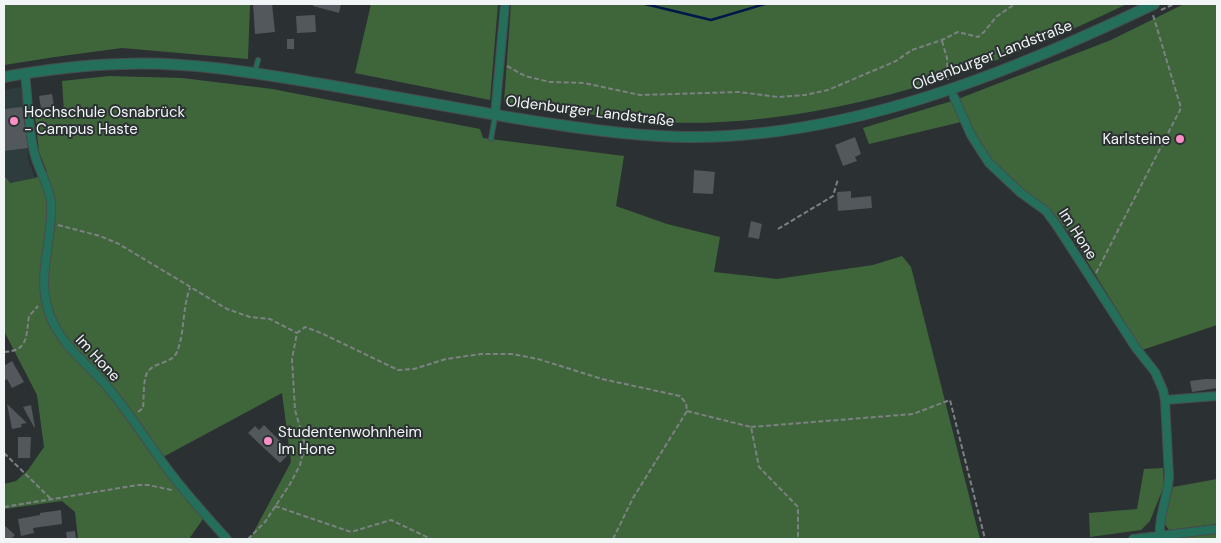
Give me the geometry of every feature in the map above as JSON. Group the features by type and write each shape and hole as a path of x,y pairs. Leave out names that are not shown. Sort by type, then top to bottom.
{"street":[{"path":"495,115 505,4"},
{"name":"Oldenburger Landstraße","path":"4,77 75,67 163,64 255,73 566,126 634,134 682,137 747,136 850,119 952,93 1052,50 1156,10"},
{"name":"Im Hone","path":"26,73 33,150 49,189 51,200 44,268 47,299 51,316 63,341 104,382 185,491 227,539"},
{"name":"Im Hone","path":"952,93 971,136 989,163 1021,193 1046,212 1136,348 1155,372 1166,400 1169,477 1159,527 1160,536"},
{"path":"1166,400 1217,396"},
{"path":"1134,539 1217,529"}],"lane":[{"path":"255,73 258,60"},
{"path":"491,139 495,115"}],"path":[{"path":"501,63 525,76 550,82 584,83 640,95 739,92 778,97 805,95 828,90 896,61 912,50 942,40 958,32 978,37 996,17 1015,4"},
{"path":"1067,4 1078,4"},
{"path":"1092,281 1181,108 1156,10 1174,4"},
{"path":"942,40 947,58 948,81 952,93"},
{"path":"778,229 833,196 838,179"},
{"path":"50,223 100,236 119,244 227,309 250,317 270,319 297,333"},
{"path":"130,418 142,408 145,376 148,371 154,366 168,361 175,355 180,343 190,287"},
{"path":"4,352 12,352 21,347 28,335 30,314 47,299"},
{"path":"248,539 265,522 300,465 304,445 295,410 292,359 297,333 305,327 322,333 398,370 414,369 446,358 481,354 512,354 538,359 602,379 680,396 686,403 687,411 633,498 614,539"},
{"path":"687,411 751,426 913,414 950,400 985,539"},
{"path":"751,426 759,467 798,507 798,539"},
{"path":"4,453 52,500"},
{"path":"4,507 138,485 185,491"},
{"path":"275,506 351,532 391,520 431,539"}],"shaded area":[{"name":"Hochschule Osnabrück - Campus Haste","path":"21,87 29,163 35,178 10,183 4,175 4,90"}],"green space":[{"path":"4,4 250,4 248,59 122,48 4,65"},
{"path":"371,4 498,4 490,100 355,73"},
{"path":"511,4 1127,4 1011,54 951,76 890,94 828,109 765,118 702,123 633,121 504,102"},
{"path":"1184,4 1217,4 1217,325 1142,350 1072,237 1049,208 990,161 973,135 958,99 1111,40"},
{"path":"109,76 182,78 272,89 480,129 483,138 624,156 616,206 667,224 720,237 714,272 777,279 873,265 902,256 911,267 980,539 250,539 291,462 282,393 163,457 142,427 135,430 175,485 203,519 189,539 78,539 75,512 62,501 4,509 4,484 16,481 28,470 44,447 37,395 4,331 4,175 10,183 35,178 47,172 39,152 35,116 64,113 62,81"},
{"path":"952,101 961,122 869,144 863,128"},
{"path":"1163,468 1164,486 1150,521 1141,530 1090,537 1089,513 1137,509 1144,469"},
{"path":"1217,479 1217,524 1169,530 1164,523 1173,487"},
{"path":"1217,532 1217,539 1165,539"}],"building":[{"path":"253,4 272,4 275,32 255,34"},
{"path":"313,4 341,4 339,13 313,6"},
{"path":"315,15 316,32 297,33 296,16"},
{"path":"287,39 294,39 294,49 287,49"},
{"path":"52,94 54,107 41,108 39,96"},
{"path":"22,107 28,148 4,151 4,109"},
{"path":"855,137 861,154 855,157 857,161 843,166 835,145"},
{"path":"694,170 715,172 713,194 693,193"},
{"path":"851,191 851,198 871,196 872,208 838,211 837,192"},
{"path":"751,221 762,224 759,239 748,237"},
{"path":"12,361 24,382 12,388 7,379 4,381 4,366"},
{"path":"1217,379 1217,388 1192,392 1190,381"},
{"path":"7,404 27,423 21,424 22,427 12,429"},
{"path":"31,405 35,427 23,407"},
{"name":"Studentenwohnheim Im Hone","path":"264,425 288,449 285,453 288,455 280,463 248,433 255,426 259,430"},
{"path":"18,437 31,437 30,458 18,458"},
{"path":"61,510 62,524 33,528 34,533 21,536 18,519"},
{"path":"4,525 15,535 11,539 4,539"},
{"path":"75,531 76,539 67,539 66,532"}],"waterway":[{"path":"645,4 711,20 765,4"}],"place":[{"name":"Hochschule Osnabrück - Campus Haste","path":"14,121"},
{"name":"Karlsteine","path":"1180,139"},
{"name":"Studentenwohnheim Im Hone","path":"268,441"}]}
